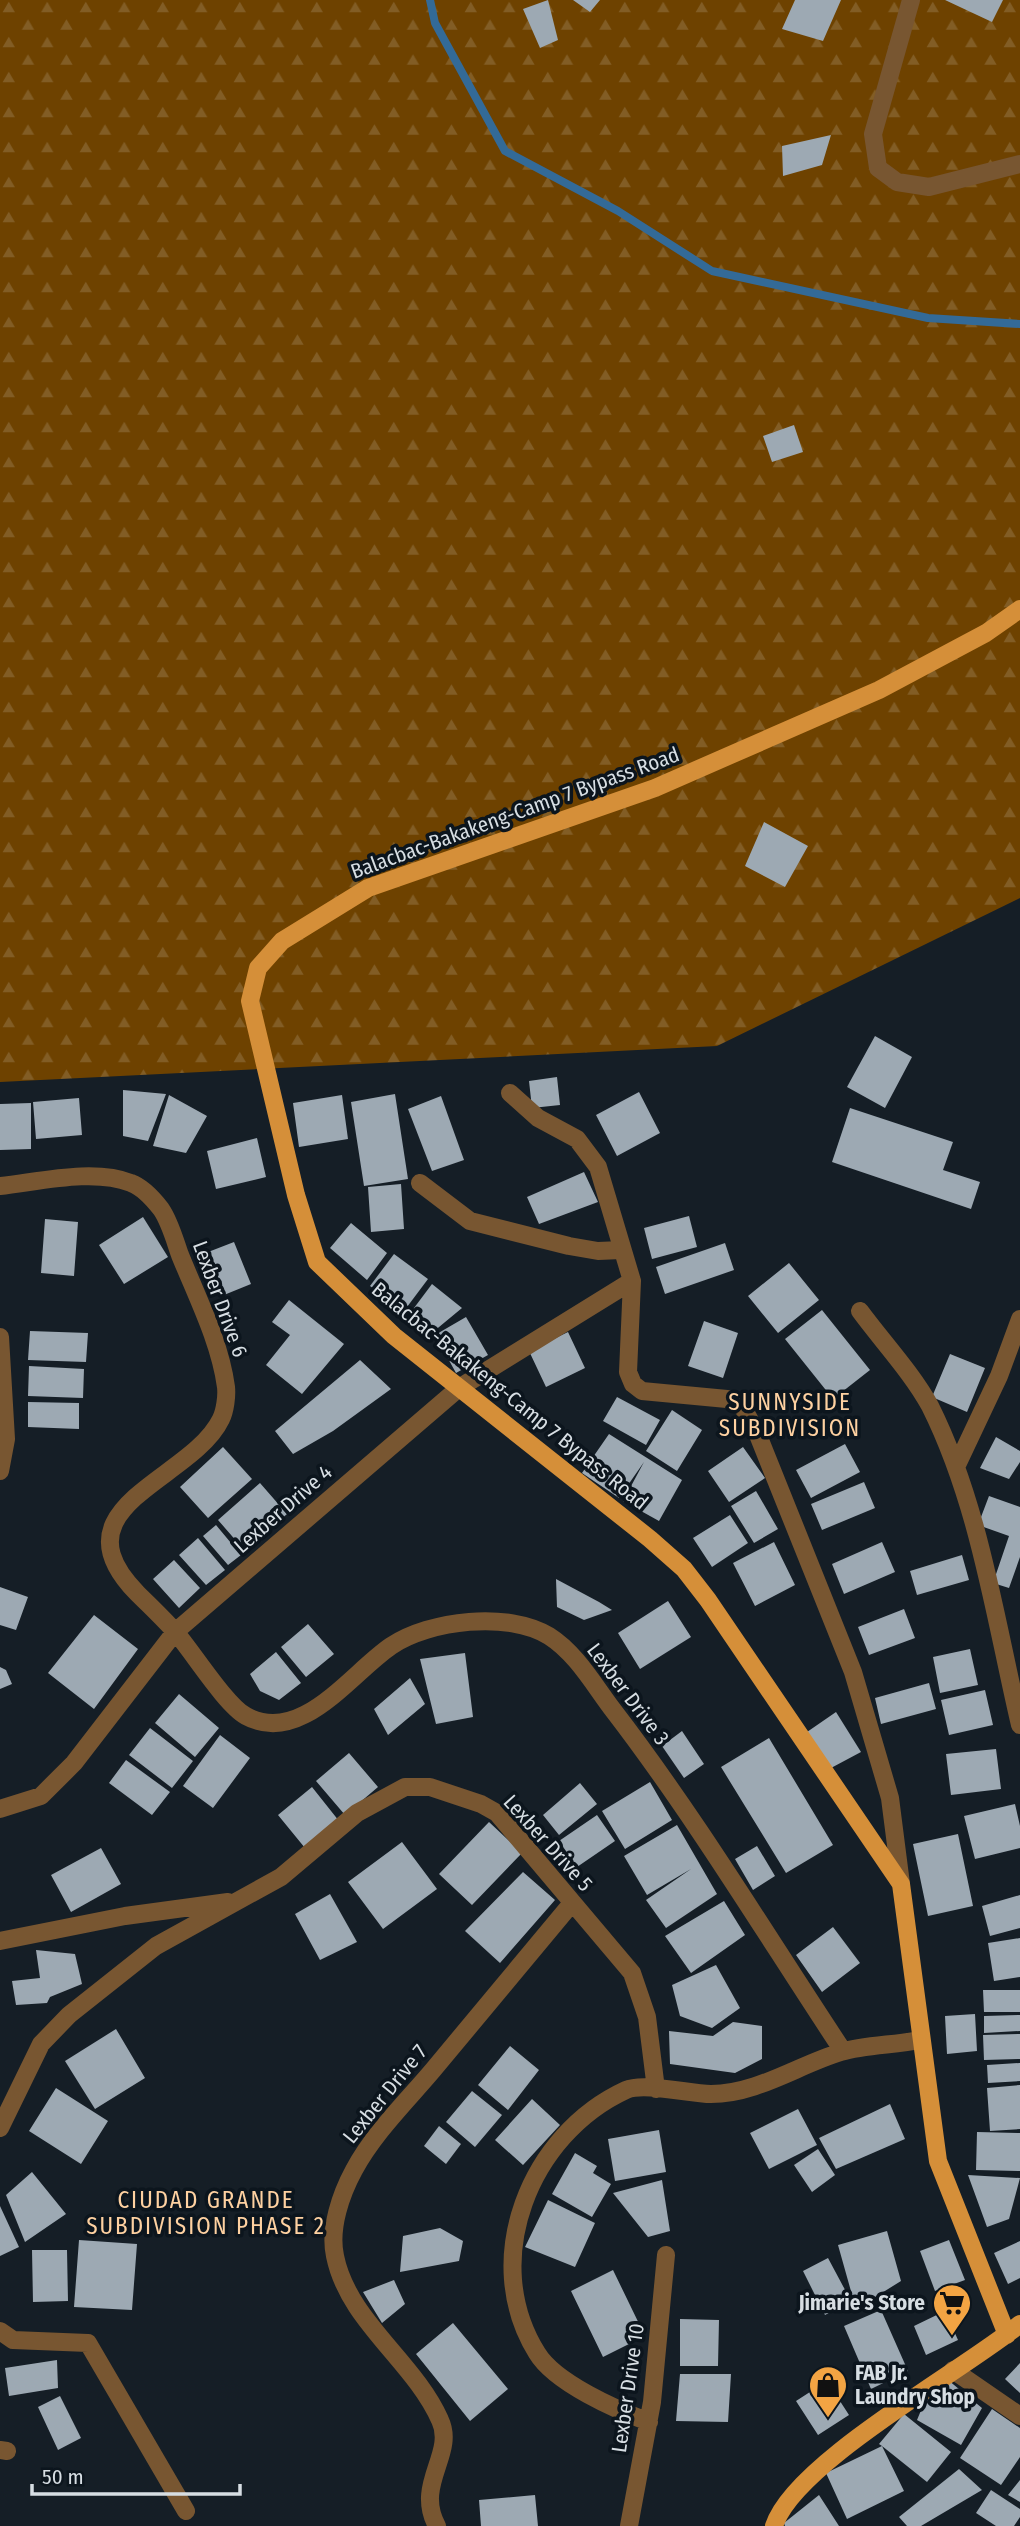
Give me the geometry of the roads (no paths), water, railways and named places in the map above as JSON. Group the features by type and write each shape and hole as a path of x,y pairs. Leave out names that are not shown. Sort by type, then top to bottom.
{"main road":[{"name":"Balacbac-Bakakeng-Camp 7 Bypass Road","path":"1014,2329 938,2161 901,1884 684,1569 394,1336 317,1262 296,1195 250,1001 258,968 282,941 368,888 655,788 879,690 986,632 1020,609"},
{"path":"774,2526 778,2512 795,2491 953,2370 1014,2329"}],"street":[{"path":"911,0 873,134 878,168 897,182 929,187 1020,164"},
{"path":"510,1093 538,1118 577,1139 598,1167 632,1280 628,1372 633,1384 642,1391 727,1399 742,1406 758,1435 853,1672 890,1798 901,1884"},
{"name":"Lexber Drive 6","path":"0,1186 86,1176 131,1182 163,1212 211,1334 227,1390 222,1417 209,1436 128,1502 111,1531 111,1555 118,1574 175,1632"},
{"path":"420,1183 470,1221 569,1246 598,1251 621,1250"},
{"name":"Lexber Drive 4","path":"0,1809 41,1796 74,1763 175,1632 459,1388 632,1280"},
{"path":"860,1311 928,1403 957,1465 988,1580 1020,1724"},
{"path":"957,1465 999,1376 1020,1319"},
{"path":"0,1337 6,1439 0,1471"},
{"name":"Lexber Drive 3","path":"175,1632 240,1713 261,1723 285,1723 313,1710 394,1644 429,1629 490,1620 522,1625 548,1635 569,1652 633,1737 843,2051"},
{"name":"Lexber Drive 5","path":"0,2128 41,2044 51,2032 156,1946 281,1877 357,1813 405,1787 430,1787 481,1804 497,1813 632,1973 647,2017 656,2089"},
{"name":"Lexber Drive 5","path":"0,1941 125,1916 237,1901"},
{"name":"Lexber Drive 7","path":"437,2526 427,2504 443,2445 444,2428 421,2386 357,2306 335,2255 341,2198 369,2146 572,1903"},
{"path":"649,2422 622,2412 551,2369 537,2353 517,2305 510,2267 527,2193 550,2151 569,2126 628,2089 713,2094 758,2086 843,2051 920,2040"},
{"name":"Lexber Drive 10","path":"629,2526 649,2422 666,2255"},
{"path":"0,2331 13,2340 88,2343 186,2511"},
{"path":"953,2370 1020,2416"}],"waterway":[{"path":"430,0 435,23 505,151 618,211 712,271 928,318 1020,324"}],"place":[{"name":"Jimarie's Store","path":"952,2337"},
{"name":"FAB Jr. Laundry Shop","path":"828,2419"}],"district":[{"name":"SUNNYSIDE SUBDIVISION","path":"790,1415"},
{"name":"CIUDAD GRANDE SUBDIVISION PHASE 2","path":"206,2213"}]}
